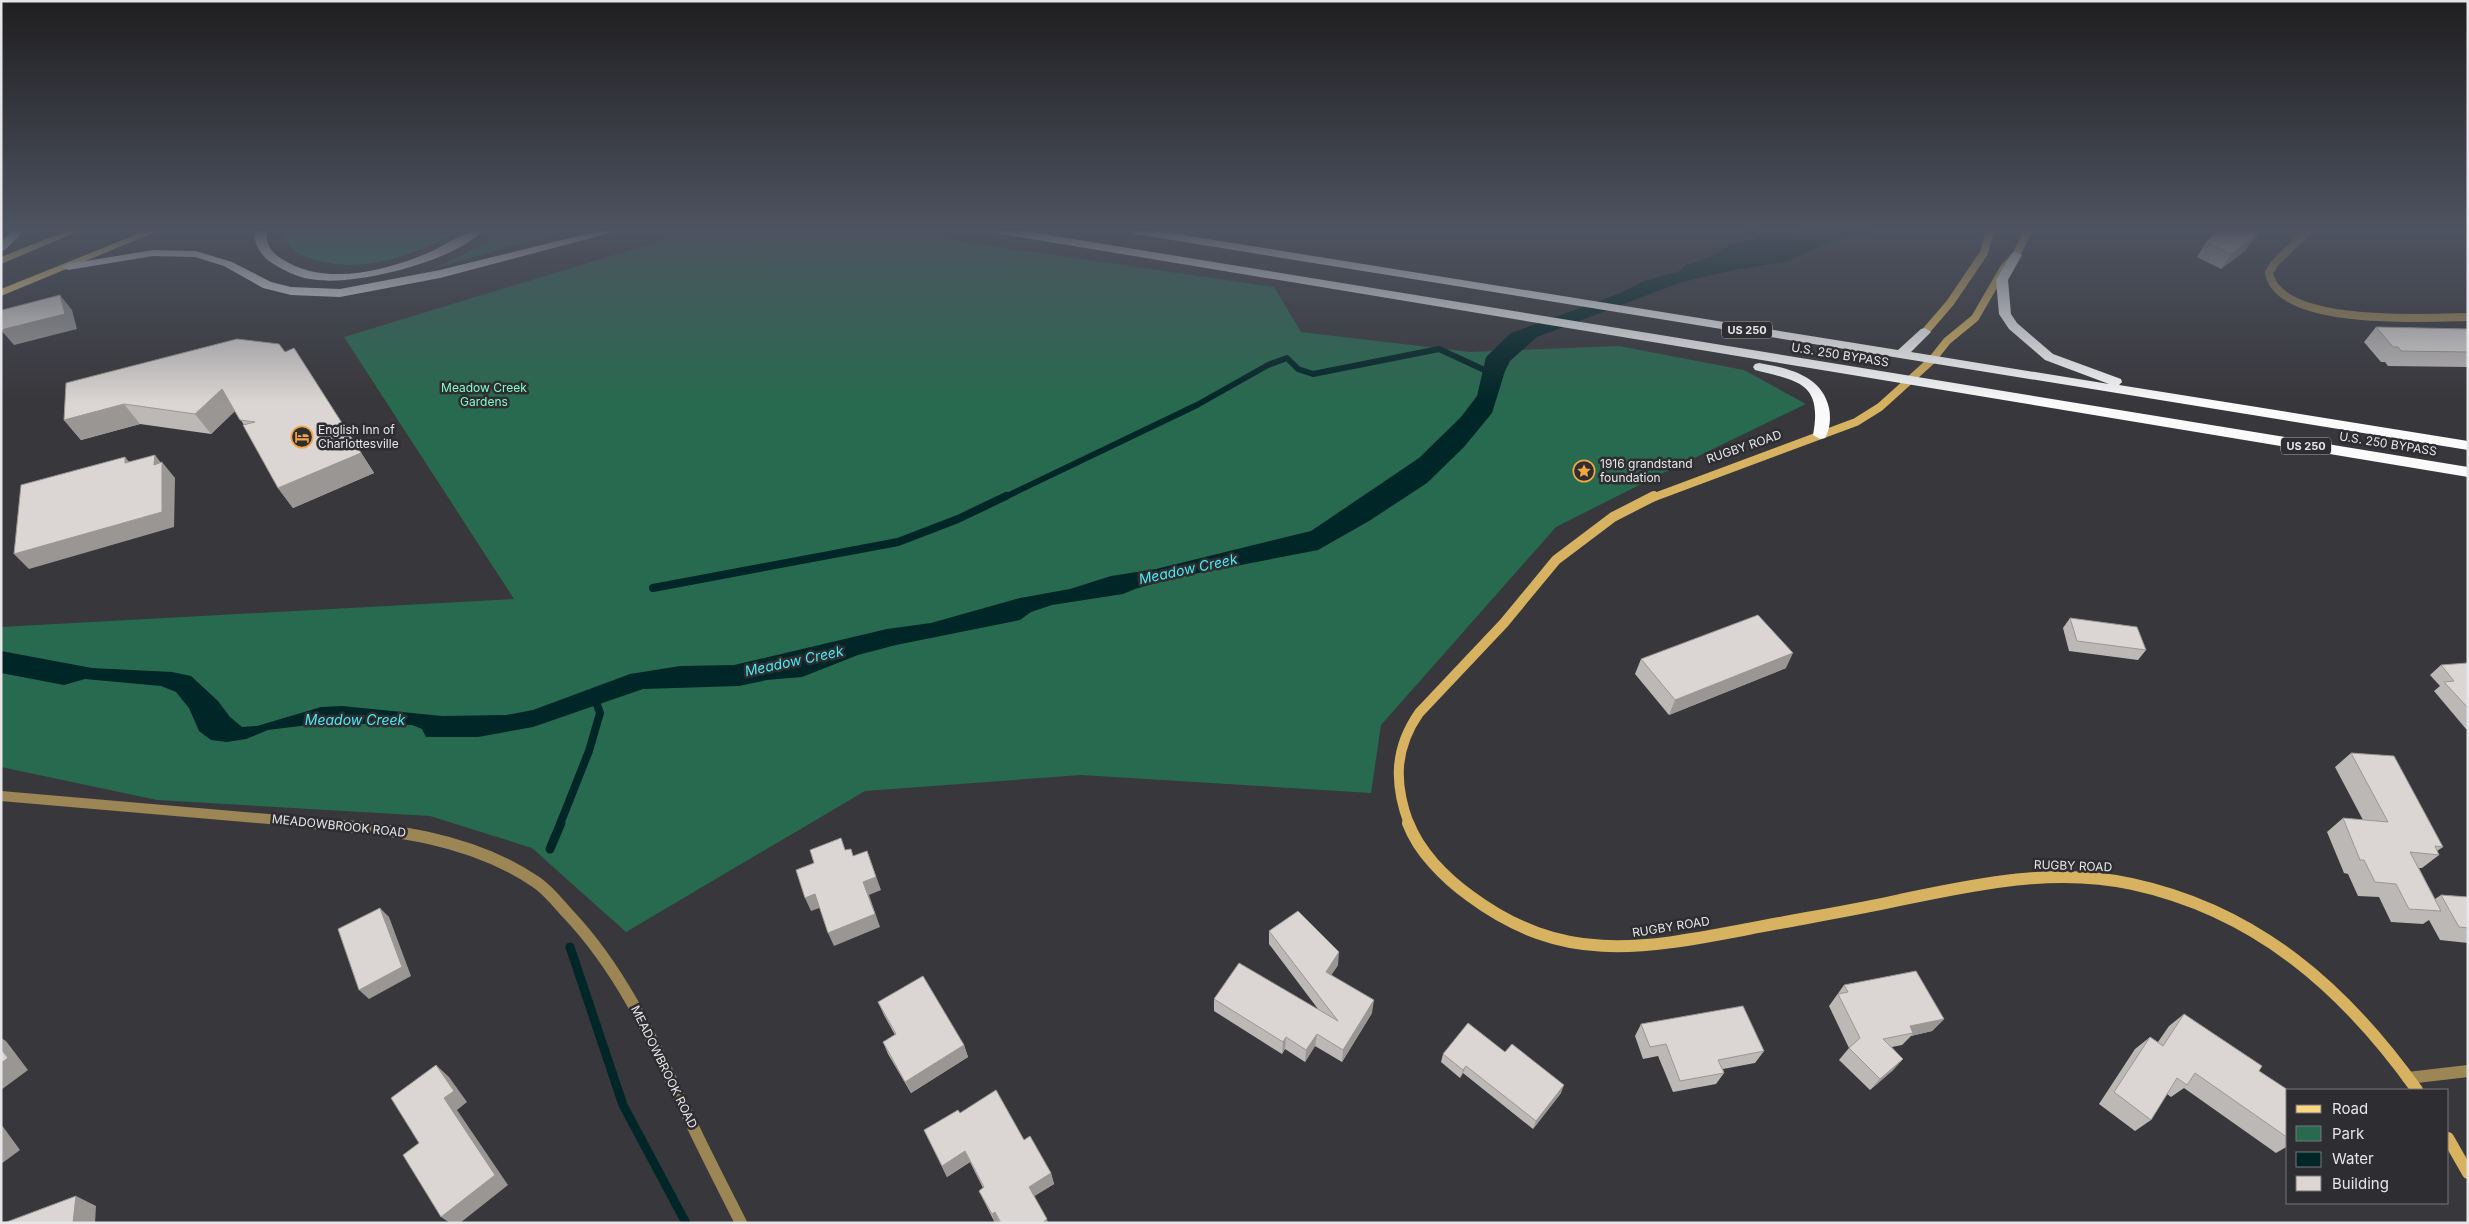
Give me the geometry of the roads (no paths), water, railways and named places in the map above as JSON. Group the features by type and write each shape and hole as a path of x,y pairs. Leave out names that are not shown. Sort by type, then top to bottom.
{"highway":[{"path":"275,288 291,292 340,293 374,288"},
{"name":"U.S. 250 BYPASS","path":"1342,288 2468,472"},
{"name":"U.S. 250 BYPASS","path":"1487,288 1900,355"},
{"path":"2003,288 2005,314 2017,331 2049,357 2147,394"},
{"path":"1909,381 1900,355 1925,332"},
{"path":"1694,347 1722,359 1799,377 1811,387 1821,401 1824,414 1820,435"},
{"name":"US 250","path":"1900,355 1932,360"},
{"name":"U.S. 250 BYPASS","path":"1932,360 2468,446"}],"main road":[{"path":"1,293 14,288"}],"street":[{"path":"1925,332 1960,288"},
{"name":"RUGBY ROAD","path":"1992,288 1975,318 1947,341 1932,360 1880,407 1856,422 1748,463 1685,483 1652,497 1612,518 1576,543 1550,565 1509,617 1426,703 1408,730 1397,760 1395,773 1400,802 1411,831 1429,859 1448,880 1478,903 1511,923 1548,938 1587,946 1626,949 1641,948 1842,911 1976,884 2036,878 2099,880 2133,884 2184,899 2237,922 2299,962 2344,999 2365,1021 2416,1089"},
{"path":"2277,288 2306,307 2340,315 2468,317"},
{"name":"MEADOWBROOK ROAD","path":"1,796 387,829 448,842 494,860 537,883 579,924 616,972 648,1027 697,1135 741,1223"},
{"path":"2408,1078 2468,1071"},
{"path":"2449,1140 2468,1173"}],"water":[{"name":"Meadow Creek","path":"1630,288 1666,288 1537,337 1510,361 1492,413 1464,447 1427,483 1369,521 1318,550 1173,578 1123,594 1052,605 1031,612 1020,620 896,645 858,655 802,677 767,680 739,686 643,689 533,727 478,737 426,737 422,729 412,725 324,723 268,730 246,739 227,742 211,740 199,731 189,708 176,692 161,686 85,679 64,685 1,673 1,651 92,668 172,672 191,676 242,727 257,726 321,707 342,706 442,716 506,715 533,710 630,674 680,666 734,665 887,629 931,623 1020,598 1070,589 1111,576 1156,569 1311,531 1419,458 1461,417 1477,396 1486,357 1511,333"}],"waterway":[{"path":"1003,498 1197,405 1268,365 1287,358 1298,369 1313,374 1439,349 1491,373"},
{"path":"653,588 898,542 958,519 1006,496"},
{"path":"560,824 589,751 600,713 594,696"},
{"path":"550,849 561,823"},
{"path":"570,947 623,1105 686,1223"}],"place":[{"name":"English Inn of Charlottesville","path":"302,437"},
{"name":"1916 grandstand foundation","path":"1584,471"}],"park label":[{"name":"Meadow Creek Gardens","path":"484,395"}]}
